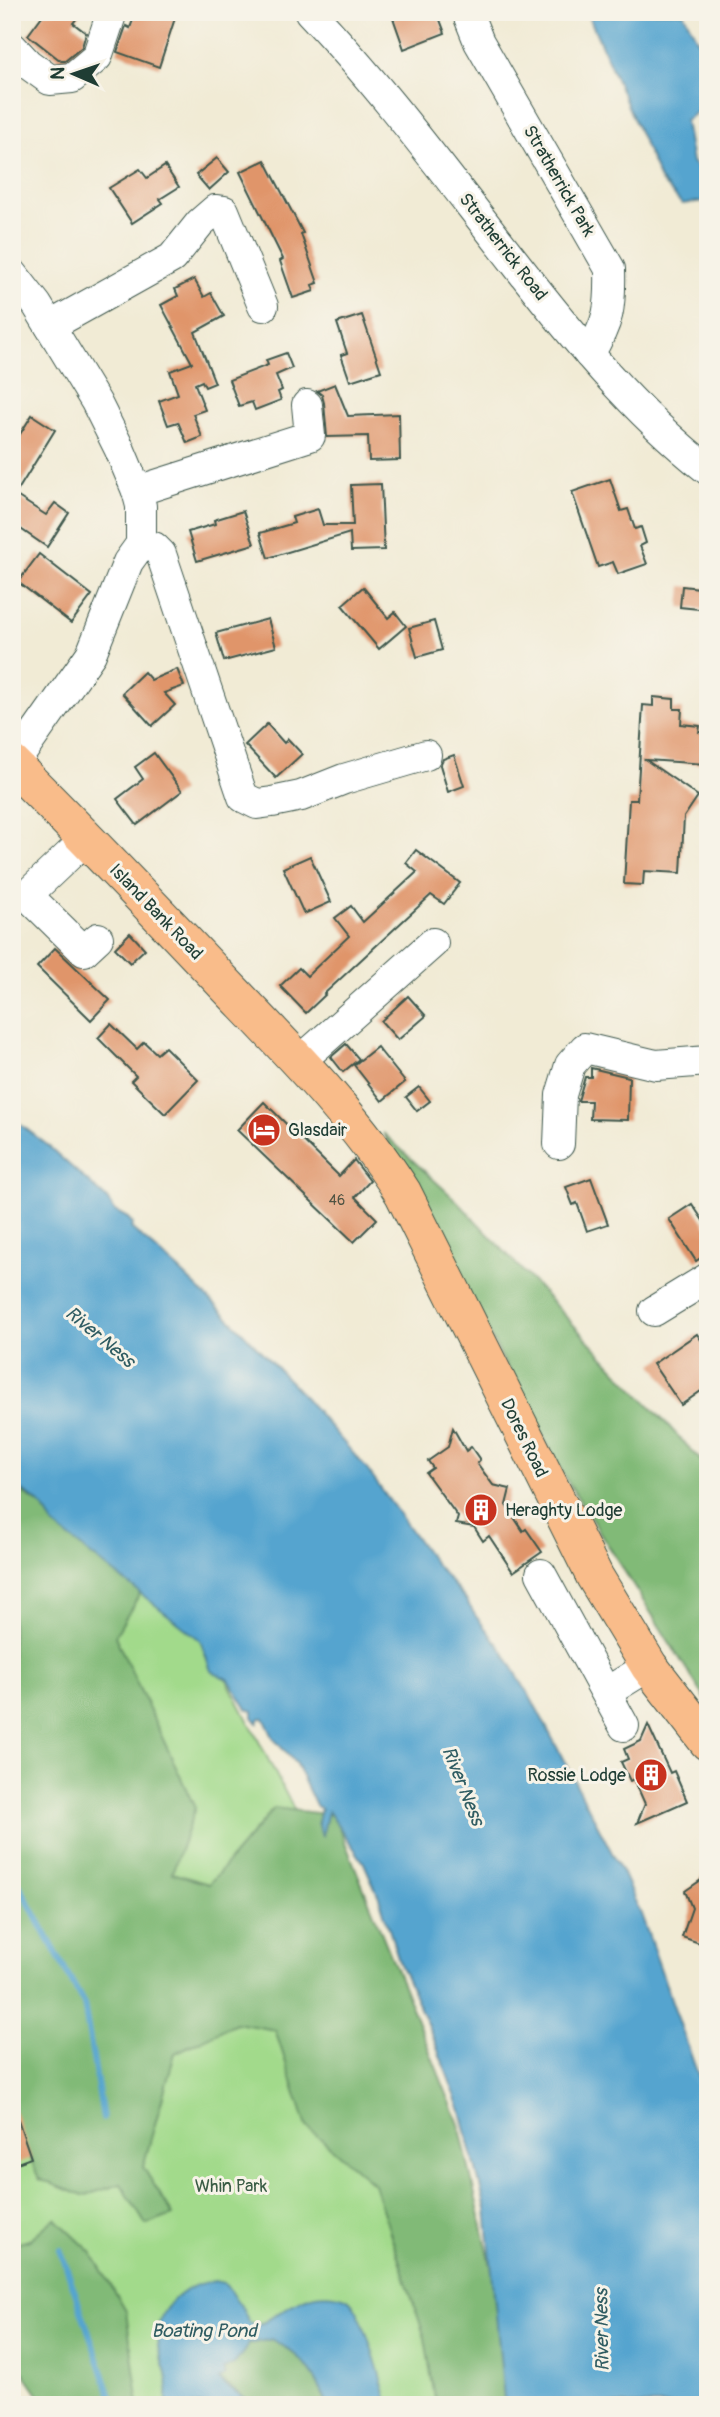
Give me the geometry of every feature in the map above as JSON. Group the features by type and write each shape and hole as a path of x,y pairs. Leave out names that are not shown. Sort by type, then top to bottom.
{"main road":[{"name":"Island Bank Road","path":"13,764 351,1117 383,1160 403,1193"},
{"name":"Dores Road","path":"403,1193 582,1553 649,1666 708,1742"}],"street":[{"path":"12,47 28,64 50,80 72,78 97,57 112,12"},
{"name":"Stratherrick Road","path":"310,12 357,61 589,355 682,449 708,470"},
{"name":"Stratherrick Park","path":"467,12 479,42 610,269 611,305 603,331 589,355"},
{"path":"50,326 172,258 200,223 215,210 224,211 263,306"},
{"path":"12,273 37,304 96,402 137,491 141,506 141,544 128,562 91,654 13,764"},
{"path":"137,491 310,436 307,405"},
{"path":"141,544 153,547 161,554 243,797 257,804 301,796 344,779 426,755"},
{"path":"86,839 27,895 84,951 98,938"},
{"path":"299,1062 433,943"},
{"path":"559,1144 561,1095 570,1065 585,1048 656,1065 708,1061"},
{"path":"654,1311 708,1278"},
{"path":"541,1574 624,1726"},
{"path":"607,1692 649,1666"}],"green space":[{"path":"383,1133 458,1202 708,1468 708,1703 566,1479"},
{"path":"12,1485 148,1580 115,1636 195,1808 172,1873 209,1884 274,1808 334,1815 459,2124 510,2350 509,2405 436,2405 425,2338 374,2184 307,2127 275,2030 236,2023 175,2053 143,2167 173,2215 146,2225 121,2184 83,2196 39,2179 12,2113"},
{"name":"Whin Park","path":"12,1490 209,1645 404,2022 502,2405 51,2405 12,2352"},
{"path":"55,2218 91,2252 126,2311 139,2405 46,2405 12,2356 12,2245 29,2240"},
{"path":"272,2339 307,2366 328,2405 254,2405 219,2379 225,2375 222,2370 235,2363 249,2344"}],"water":[{"path":"587,12 683,12 705,54 708,103 685,121 692,162 708,178 706,201 682,204 660,180"},
{"name":"River Ness","path":"12,1118 46,1144 106,1198 115,1211 128,1218 133,1224 131,1228 235,1324 298,1390 366,1468 432,1560 466,1600 503,1651 537,1709 641,1914 708,2103 708,2405 507,2405 504,2399 486,2209 461,2111 433,2037 400,1964 379,1897 364,1863 328,1811 322,1837 318,1822 321,1808 316,1806 296,1764 274,1739 264,1718 260,1718 258,1723 253,1717 253,1711 247,1709 229,1680 211,1671 200,1640 53,1525 37,1502 12,1486"},
{"name":"Boating Pond","path":"202,2283 224,2283 249,2322 259,2325 294,2303 311,2296 330,2294 348,2299 357,2311 368,2337 388,2405 328,2405 307,2366 272,2339 249,2344 235,2363 223,2370 225,2375 219,2379 254,2405 167,2405 168,2381 158,2347 160,2322 165,2311 181,2294"}],"building":[{"path":"45,12 82,12 73,23 86,33 82,47 65,61 61,61 28,35"},
{"path":"136,12 177,12 159,67 117,52 126,26 130,28"},
{"path":"391,12 437,12 445,33 404,49"},
{"path":"217,158 229,172 209,190 196,175"},
{"path":"265,160 303,233 301,234 318,283 312,285 314,291 293,298 280,261 283,259 240,172"},
{"path":"165,166 179,187 160,199 163,203 132,223 109,188 140,169 147,178"},
{"path":"194,279 204,297 211,293 224,316 195,332 215,383 205,387 202,381 195,384 205,410 193,414 202,437 187,443 178,422 168,425 159,401 178,394 170,371 192,363 161,305 178,296 175,289"},
{"path":"362,315 381,371 350,381 341,355 347,353 337,323"},
{"path":"286,353 292,368 276,375 282,390 278,392 281,400 255,410 252,402 239,406 229,380 268,365 266,360"},
{"path":"335,384 348,416 399,414 400,460 369,461 368,436 327,437 324,403 322,395 317,391"},
{"path":"32,415 55,430 15,495 46,515 55,503 69,513 47,547 12,523 12,447"},
{"path":"610,479 621,511 628,509 635,529 641,527 646,543 640,546 647,564 618,574 613,562 598,567 572,492"},
{"path":"381,484 384,550 351,551 350,533 268,558 260,533 294,523 292,517 318,509 323,525 353,525 351,485"},
{"path":"243,511 254,544 197,561 188,532 215,524 214,520"},
{"path":"39,554 92,595 71,623 18,582"},
{"path":"682,586 708,589 708,610 680,607"},
{"path":"363,587 388,618 395,612 406,626 379,649 342,605"},
{"path":"268,619 276,647 224,661 216,633"},
{"path":"434,621 442,650 417,657 409,628"},
{"path":"177,669 184,686 164,693 175,705 152,726 122,693 144,672 151,680"},
{"path":"653,697 674,699 674,709 682,709 681,724 700,726 699,732 708,733 706,764 646,760 698,796 684,817 681,873 644,871 643,885 624,884 629,800 637,800 643,705 653,706"},
{"path":"267,724 284,743 288,739 302,754 276,778 245,745"},
{"path":"154,753 182,791 137,825 117,799 143,779 135,767"},
{"path":"454,755 464,786 448,792 440,765 443,759"},
{"path":"416,850 460,883 444,904 431,895 306,1013 280,986 299,968 307,976 349,936 335,918 351,906 363,922 417,872 406,863"},
{"path":"310,856 331,902 304,914 283,868"},
{"path":"130,933 145,949 130,963 115,948"},
{"path":"55,948 110,1000 91,1020 37,967"},
{"path":"408,996 426,1016 398,1040 381,1021"},
{"path":"111,1024 137,1049 144,1042 157,1054 165,1047 198,1080 165,1114 131,1081 136,1076 98,1038"},
{"path":"346,1044 359,1059 343,1072 331,1057"},
{"path":"377,1047 405,1082 382,1101 354,1065"},
{"path":"591,1068 629,1077 628,1120 590,1119 591,1101 578,1101 585,1077 591,1077"},
{"path":"419,1087 430,1101 417,1111 406,1097"},
{"path":"264,1102 339,1176 354,1160 370,1181 355,1197 377,1219 354,1242 237,1130"},
{"path":"591,1178 608,1224 587,1231 577,1203 573,1205 566,1187"},
{"path":"692,1204 708,1228 708,1253 696,1261 669,1219"},
{"path":"697,1334 708,1350 708,1386 681,1405 653,1364"},
{"name":"Heraghty Lodge","path":"453,1428 466,1451 471,1447 480,1460 477,1463 493,1485 510,1489 506,1505 523,1531 526,1529 542,1552 513,1572 489,1536 483,1541 474,1527 456,1524 458,1517 426,1473 433,1468 428,1461 448,1447"},
{"name":"Rossie Lodge","path":"648,1725 670,1773 674,1771 687,1801 637,1823 645,1804 634,1779 630,1781 621,1762 628,1759 624,1749 641,1741"},
{"path":"705,1869 708,1870 708,1944 705,1937 702,1944 682,1937 692,1908 685,1891 701,1880"},
{"path":"12,2111 15,2111 31,2158 12,2165"}],"waterway":[{"path":"12,1872 84,2004 103,2118"},
{"path":"60,2249 114,2405"}],"place":[{"name":"Glasdair","path":"264,1130"},
{"name":"Heraghty Lodge","path":"481,1510"},
{"name":"Rossie Lodge","path":"651,1775"}]}
